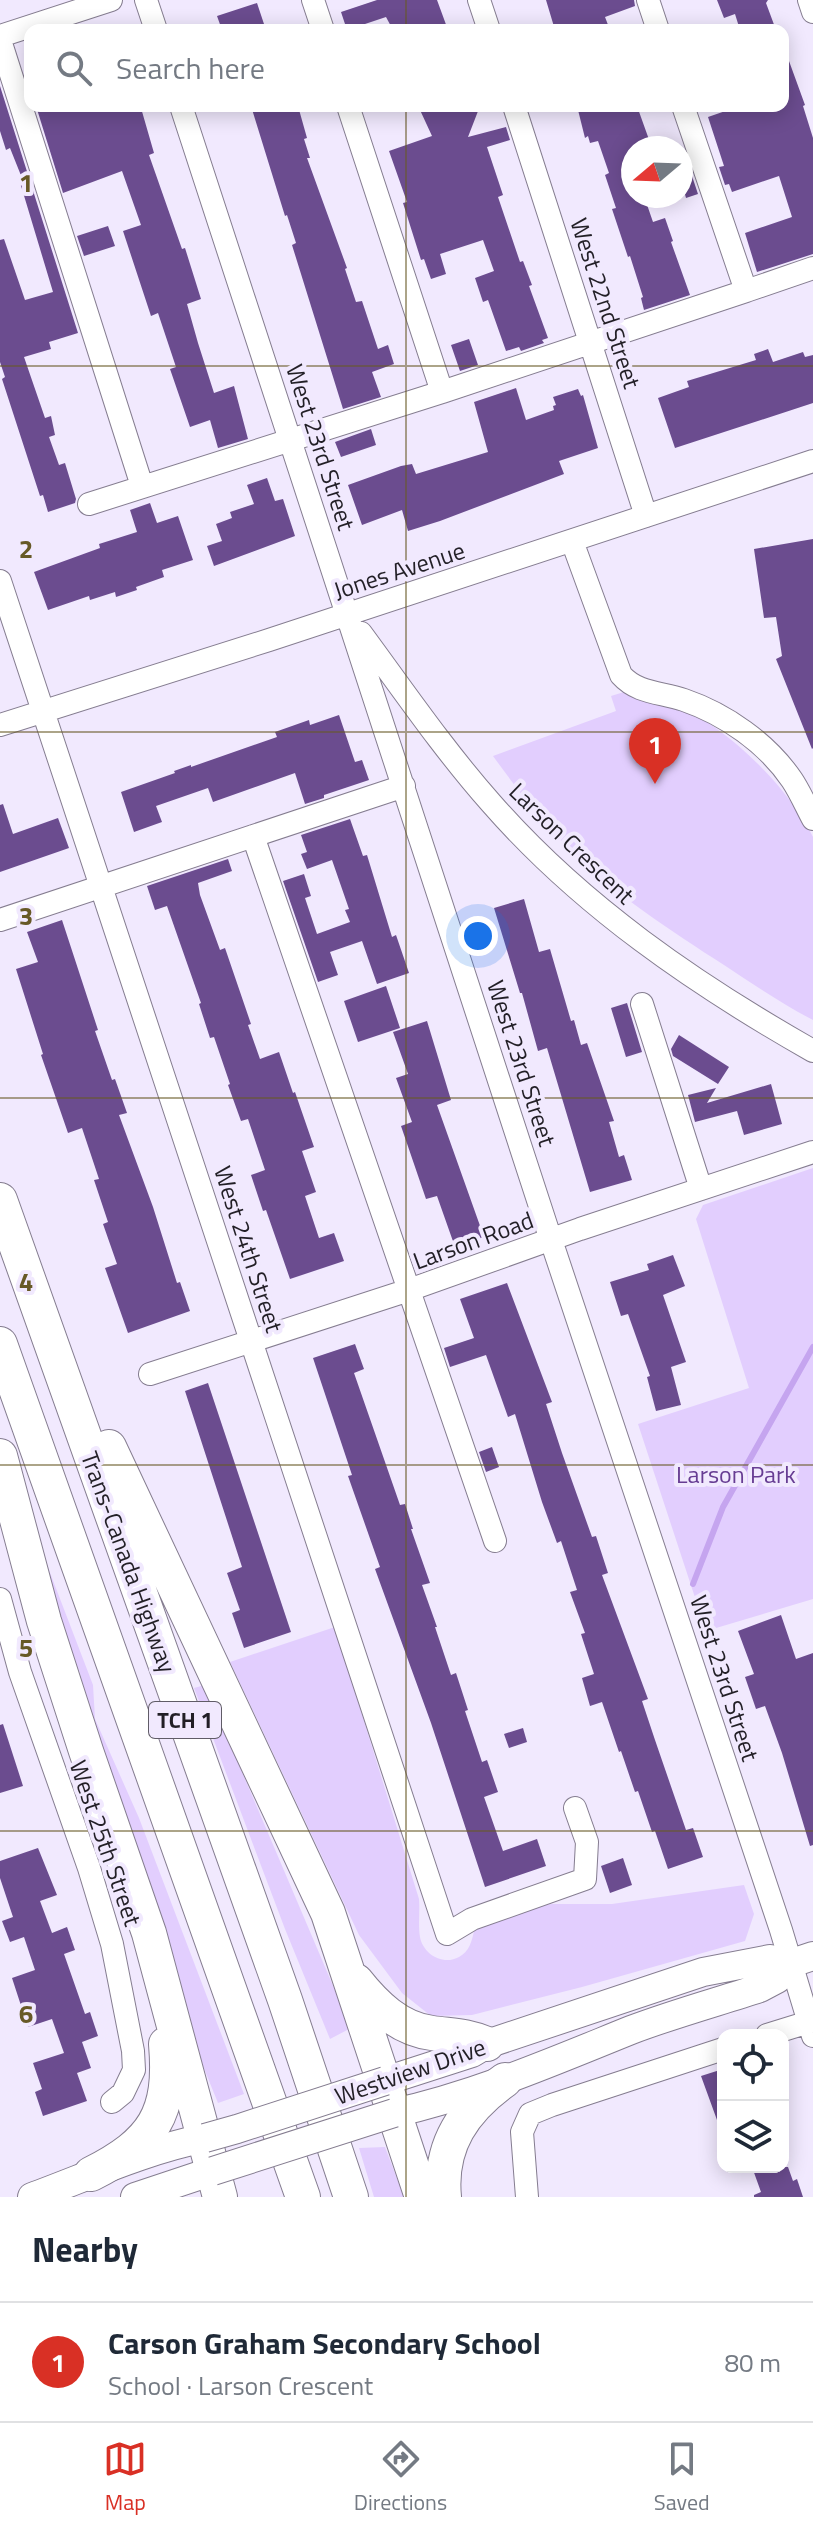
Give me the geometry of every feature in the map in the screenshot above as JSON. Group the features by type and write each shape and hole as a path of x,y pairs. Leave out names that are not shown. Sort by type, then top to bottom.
{"highway":[{"name":"Trans-Canada Highway","path":"0,1200 280,1985 351,2197"},
{"path":"16,1243 328,1913 422,2197"},
{"name":"Trans-Canada Highway","path":"0,1344 303,2197"},
{"path":"0,1456 44,1621 149,1933 217,2184"},
{"path":"342,1956 356,1981 379,2007 407,2026 429,2033 467,2035 487,2044"},
{"path":"91,2174 122,2157 138,2143 161,2110 167,2088 166,2045 170,2016"},
{"path":"444,2197 442,2176 446,2153 456,2133 485,2094 505,2080"}],"main road":[{"name":"Westview Drive","path":"32,2197 186,2142 472,2053 487,2044 703,1972 770,1959 802,1960"},
{"name":"Westview Drive","path":"135,2197 217,2184 394,2113 505,2080 585,2051 633,2029 760,1988 802,1960"}],"street":[{"path":"41,24 111,0"},
{"path":"146,0 154,24"},
{"path":"313,0 321,24"},
{"path":"479,0 487,24"},
{"path":"648,0 656,24"},
{"path":"809,0 813,12"},
{"path":"24,30 0,38 142,486"},
{"name":"West 23rd Street","path":"183,112 551,1240 802,1960 811,2029"},
{"path":"350,112 442,392"},
{"name":"West 22nd Street","path":"516,112 646,516"},
{"path":"685,112 746,291"},
{"path":"89,504 442,392 813,268"},
{"name":"Jones Avenue","path":"0,725 348,615 813,461"},
{"path":"572,541 621,675 631,686 691,702 743,730 792,779 813,819"},
{"name":"West 24th Street","path":"0,581 447,1934 472,1919 585,1879 587,1842 575,1808"},
{"name":"Larson Crescent","path":"348,615 491,803 585,895 627,931 720,997 813,1051"},
{"path":"0,920 404,786"},
{"path":"253,836 495,1541"},
{"path":"642,1004 701,1189"},
{"name":"Larson Road","path":"150,1374 409,1290 813,1152"},
{"name":"West 25th Street","path":"0,1599 20,1672 89,1868 112,1944 134,2070 123,2093 112,2102"},
{"path":"789,2032 811,2029"},
{"path":"527,2197 522,2132 530,2114 717,2051"}],"green space":[{"path":"624,692 688,712 724,734 776,783 813,837 813,1020 684,939 606,883 550,829 493,756 616,711 611,696"},
{"name":"Larson Park","path":"813,1168 813,1599 706,1631 638,1424 749,1388 696,1219 703,1205"},
{"path":"44,1557 93,1685 95,1719 139,1818 244,2094 218,2103 203,2066 148,1876 102,1755 79,1670 54,1634"},
{"path":"335,1627 419,1899 420,1937 429,1953 447,1960 459,1957 468,1949 474,1931 528,1907 612,1904 744,1885 754,1914 745,1941 472,2015 431,2016 402,1993 359,1935 230,1662"},
{"path":"205,1685 351,2028 330,2039 194,1688"},
{"path":"385,2147 404,2197 374,2197 359,2148"}],"building":[{"path":"377,0 437,0 446,24 390,24 386,17 365,24 345,24 341,12"},
{"path":"546,0 634,0 635,6 605,17 608,24 553,24"},
{"path":"717,0 768,0 766,3 774,24 738,24 735,14 724,18"},
{"path":"257,3 264,24 220,24 217,16"},
{"path":"789,61 813,138 813,254 757,272 745,233 792,217 779,176 732,192 729,184 725,185 719,167 724,166 708,117 723,112 789,112"},
{"path":"0,86 78,333 49,342 51,349 24,357 45,418 51,416 55,435 49,437 59,465 65,463 76,499 75,503 48,512 2,379 5,377 0,362 0,240 4,239 25,300 53,292 19,179 22,178 10,148 6,150 0,131"},
{"path":"38,112 142,112 154,153 149,155 201,299 187,304 214,393 234,386 248,439 218,448 210,420 190,427 170,369 176,367 158,313 151,316 123,231 141,225 122,171 63,193"},
{"path":"253,112 300,112 307,138 304,139 310,158 307,158 347,268 356,302 362,301 378,349 388,345 394,364 372,372 381,397 343,409 292,245 296,243"},
{"path":"421,112 478,112 468,137 506,127 510,140 487,147 503,195 498,197 520,262 523,261 532,285 529,286 548,338 542,340 544,343 521,351 519,347 506,351 488,300 483,302 475,278 494,271 483,240 440,254 446,274 431,279 424,259 421,260 403,203 407,202 389,151 432,136"},
{"path":"578,112 639,112 648,136 621,136 621,208 648,208 653,222 665,218 690,295 644,310 643,297 612,209 616,208 605,175 609,173 598,141 590,143 588,136 585,138"},
{"path":"693,179 698,194 693,196"},
{"path":"108,226 115,246 84,256 77,236"},
{"path":"469,339 478,365 460,371 451,345"},
{"path":"768,349 773,362 803,352 805,357 813,355 813,403 675,448 658,398 689,387 687,381 756,360 754,354"},
{"path":"516,388 526,420 554,410 553,397 578,389 583,395 598,448 559,461 564,474 440,521 408,531 402,510 362,525 348,485 401,466 412,464 416,474 488,452 474,402"},
{"path":"371,429 376,445 341,457 335,442"},
{"path":"267,478 275,501 283,499 295,536 214,566 207,546 222,541 216,524 232,518 230,512 254,504 247,485"},
{"path":"150,503 157,523 178,516 193,560 162,570 164,577 136,587 137,590 116,597 115,592 90,600 89,596 48,610 34,572 100,548 99,544 137,532 130,510"},
{"path":"813,539 812,749 776,659 782,656 776,617 764,618 754,549"},
{"path":"339,715 355,762 362,760 369,780 305,804 295,773 213,802 208,788 156,806 162,822 134,832 121,792 277,737 275,732 309,720 310,725"},
{"path":"3,804 13,834 58,818 69,848 0,872 0,805"},
{"path":"350,819 363,856 367,855 392,937 396,935 409,973 377,984 362,941 330,952 338,975 318,982 283,881 304,874 311,896 305,898 317,934 350,922 345,910 349,909 332,860 307,869 301,854 307,852 301,835"},
{"path":"228,859 232,871 198,883 200,895 220,950 225,948 260,1059 279,1052 295,1092 314,1147 302,1151 316,1192 305,1196 319,1238 334,1233 344,1261 290,1279 251,1175 265,1170 248,1119 241,1121 167,906 155,910 147,886"},
{"path":"524,899 539,952 550,949 571,1021 574,1020 581,1045 587,1043 614,1121 609,1122 619,1157 624,1155 632,1180 590,1192 547,1048 538,1051 494,908"},
{"path":"62,920 98,1030 95,1031 127,1113 119,1115 177,1283 180,1282 190,1311 128,1333 105,1268 117,1264 103,1224 108,1222 94,1180 99,1179 82,1128 68,1133 16,969 38,962 27,932"},
{"path":"386,986 400,1028 358,1042 344,1001"},
{"path":"627,1003 642,1052 626,1057 611,1008"},
{"path":"427,1021 451,1100 437,1105 484,1237 455,1247 437,1196 426,1199 401,1126 412,1122 396,1078 408,1074 393,1032"},
{"path":"679,1035 729,1067 718,1084 673,1056 671,1049"},
{"path":"771,1084 782,1124 744,1135 737,1111 695,1122 688,1095 716,1088 707,1103"},
{"path":"673,1255 685,1286 663,1295 686,1362 671,1367 681,1405 656,1411 647,1377 650,1376 628,1314 621,1316 610,1282 649,1270 647,1264"},
{"path":"507,1283 552,1402 546,1404 562,1453 608,1573 602,1575 648,1699 642,1701 655,1740 686,1830 693,1828 703,1857 668,1869 655,1831 652,1832 638,1791 635,1792 619,1752 602,1702 590,1706 582,1678 594,1674 581,1634 585,1633 570,1592 577,1590 561,1541 557,1543 542,1502 515,1414 508,1417 486,1355 450,1367 444,1348 474,1338 460,1299"},
{"path":"355,1344 364,1369 354,1373 400,1505 405,1504 413,1529 430,1583 422,1585 435,1627 451,1675 456,1673 482,1762 487,1760 498,1792 484,1797 503,1851 537,1839 546,1866 485,1887 431,1723 375,1569 380,1567 348,1476 352,1475 313,1358"},
{"path":"208,1383 291,1632 244,1648 232,1613 240,1610 227,1573 242,1567 185,1391"},
{"path":"492,1447 499,1467 486,1472 479,1452"},
{"path":"781,1615 796,1659 813,1653 813,1845 810,1846 765,1706 756,1709 745,1677 754,1674 738,1631"},
{"path":"3,1724 23,1786 0,1793 0,1725"},
{"path":"523,1728 527,1742 509,1748 504,1734"},
{"path":"38,1848 57,1895 40,1901 52,1933 67,1927 75,1950 64,1954 85,2014 90,2012 98,2036 82,2042 91,2068 77,2073 87,2101 43,2116 35,2092 42,2089 33,2063 64,2053 52,2019 28,2027 12,1978 35,1970 24,1937 10,1942 2,1921 13,1917 0,1878 0,1861"},
{"path":"623,1858 632,1885 610,1893 601,1866"},
{"path":"717,2071 717,2120 701,2076"},
{"path":"789,2170 793,2181 797,2179 803,2197 754,2197 761,2192 754,2173 789,2173"}],"waterway":[{"path":"693,1584 723,1507 813,1347"}],"place":[{"name":"Carson Graham Secondary School","path":"655,784"}]}
